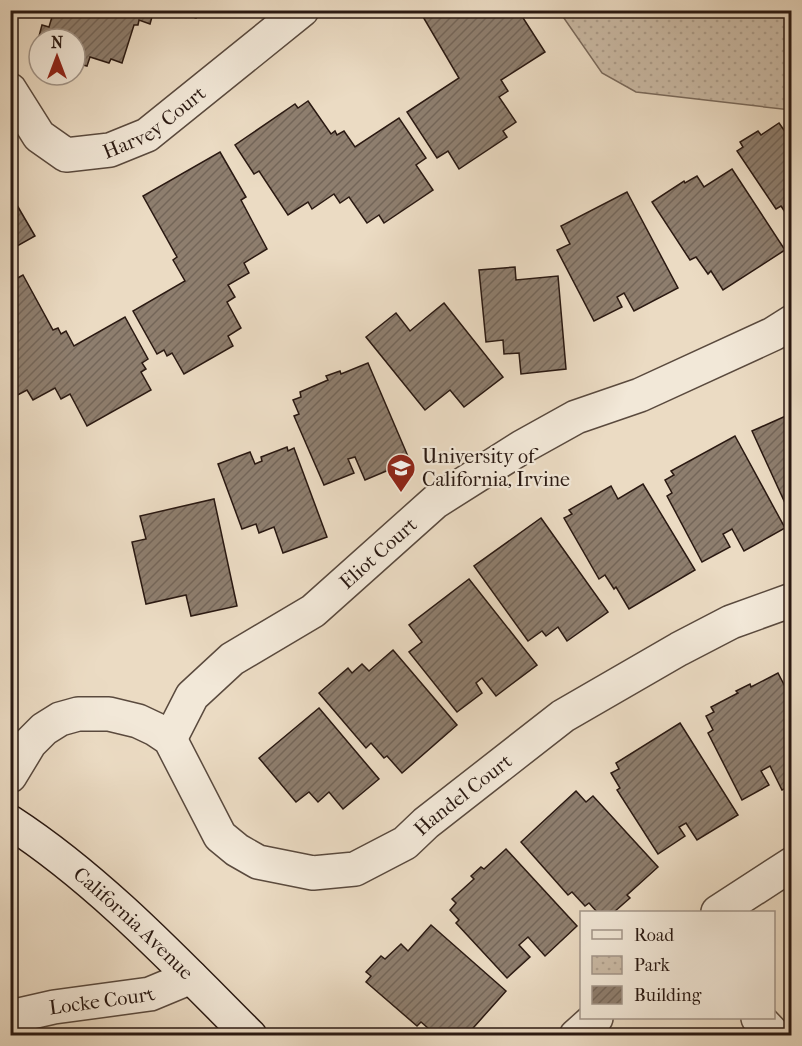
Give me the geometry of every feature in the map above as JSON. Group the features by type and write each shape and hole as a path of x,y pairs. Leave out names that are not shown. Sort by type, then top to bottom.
{"street":[{"name":"Harvey Court","path":"10,90 39,136 66,155 110,150 147,135 302,10"},
{"name":"Eliot Court","path":"170,740 192,696 232,659 313,611 435,502 522,447 576,417 640,395 773,334 792,322"},
{"name":"Handel Court","path":"170,740 220,836 237,850 258,862 313,873 355,869 405,843 426,823 563,717 679,649 731,622 792,600"},
{"path":"10,776 30,743 44,729 60,719 78,714 109,714 138,721 155,729 170,740"},
{"name":"California Avenue","path":"10,822 40,841 87,879 250,1035"},
{"path":"720,911 792,864"},
{"name":"Locke Court","path":"10,1017 54,1007 150,994 191,977"},
{"path":"576,1035 594,1019"},
{"path":"760,1019 776,1035"}],"green space":[{"path":"559,11 791,11 791,110 636,92 602,73"}],"building":[{"path":"54,10 154,10 150,24 139,20 138,25 134,25 122,63 111,59 109,63 90,57 87,66 87,27 49,27"},
{"path":"172,10 198,10 196,18"},
{"path":"419,10 518,10 545,52 501,80 508,91 499,97 516,122 503,131 507,137 459,169 448,151 437,158 407,112 459,78"},
{"path":"308,101 331,134 335,131 337,135 344,131 355,147 399,118 426,158 416,165 433,190 384,223 379,215 367,223 349,197 340,203 334,194 312,209 308,202 288,215 259,171 254,174 235,145 295,104 298,108"},
{"path":"779,123 786,133 792,130 791,221 781,206 776,209 737,151 743,147 740,142 758,131 761,135"},
{"path":"220,152 246,197 241,200 267,249 244,263 249,273 228,285 235,297 227,302 241,328 228,336 233,346 184,374 172,353 167,356 164,350 157,354 133,311 185,281 173,260 177,257 143,196"},
{"path":"732,169 785,250 723,290 711,271 708,274 696,257 690,260 652,202 684,181 685,183 697,176 704,187"},
{"path":"627,192 678,288 634,311 624,293 617,297 622,307 594,321 557,250 570,244 561,226"},
{"path":"14,200 35,236 10,250 10,202"},
{"path":"515,267 516,280 558,276 566,369 521,374 519,353 504,354 503,340 486,342 479,270"},
{"path":"23,275 53,330 58,328 61,334 66,331 74,346 125,317 148,359 142,363 146,369 141,372 151,390 87,426 70,394 61,399 55,388 33,400 27,390 10,399 10,282"},
{"path":"444,303 503,377 464,407 450,390 425,410 366,337 396,313 410,331"},
{"path":"368,363 410,461 365,480 355,457 348,459 354,473 324,485 294,416 299,414 293,400 301,397 300,392 328,380 326,376 340,371 341,374"},
{"path":"788,415 792,422 791,516 752,431"},
{"path":"735,436 785,528 744,551 732,529 723,534 730,547 702,562 667,496 672,493 665,480 674,475 671,471"},
{"path":"287,447 288,451 294,448 327,537 283,553 274,527 259,533 256,524 242,529 218,464 250,452 255,464 262,461 261,457"},
{"path":"643,484 695,570 629,609 616,587 614,589 605,575 599,579 564,518 572,514 569,510 611,486 618,499"},
{"path":"214,499 237,606 191,616 186,595 146,604 132,542 146,539 140,516"},
{"path":"541,518 608,612 567,641 558,627 546,636 542,631 528,641 474,566"},
{"path":"469,579 537,665 496,696 482,678 476,683 482,693 457,712 409,652 422,642 409,625"},
{"path":"393,650 457,725 402,773 371,743 366,748 319,693 348,668 352,673 362,664 369,671"},
{"path":"778,673 792,700 792,785 782,790 770,766 761,771 769,785 742,800 708,733 713,730 706,716 714,712 711,707 738,693 736,691 750,684 751,687"},
{"path":"319,708 379,779 343,809 329,792 318,802 309,792 296,802 259,758"},
{"path":"680,723 738,815 697,840 686,823 679,827 685,836 658,854 617,790 620,788 611,773 619,769 616,763"},
{"path":"576,791 586,802 593,796 658,867 627,895 630,898 615,911 596,911 589,903 585,906 572,892 568,895 521,842"},
{"path":"506,849 577,926 545,956 528,937 519,945 530,957 507,978 456,923 459,920 450,910 456,903 452,899 474,879 471,876 481,867 484,869"},
{"path":"431,925 506,991 466,1036 445,1036 440,1032 437,1036 421,1022 417,1026 366,982 371,976 366,972 381,956 385,959 401,944 408,951"}],"place":[{"name":"University of California, Irvine","path":"401,494"}]}
